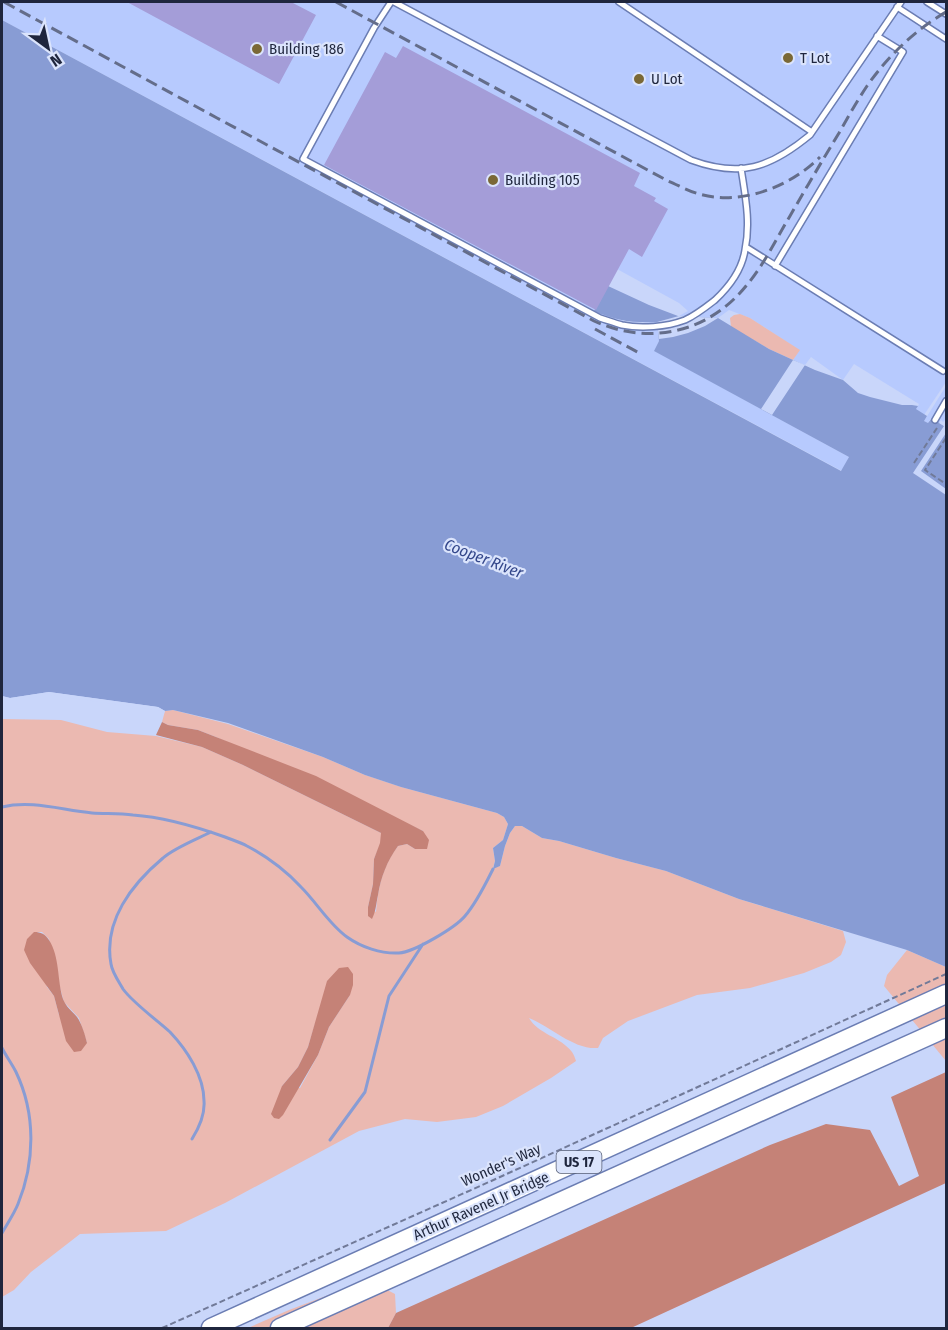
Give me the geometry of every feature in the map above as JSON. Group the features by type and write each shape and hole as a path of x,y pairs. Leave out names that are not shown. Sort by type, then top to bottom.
{"highway":[{"name":"Arthur Ravenel Jr Bridge","path":"211,1329 946,994"},
{"name":"Arthur Ravenel Jr Bridge","path":"280,1329 946,1028"}],"lane":[{"path":"741,168 747,210 747,237 746,248 732,283 706,308 685,320 642,327 622,325 600,318 303,159 374,28 393,2 691,160 711,167 751,168 781,157 810,135 899,4 946,39"},
{"path":"619,2 812,132"},
{"path":"927,2 946,14"},
{"path":"775,266 903,52 877,36"},
{"path":"746,248 944,371"},
{"path":"938,422 946,401"}],"path":[{"path":"914,463 938,422"},
{"path":"946,438 925,470 946,484"},
{"path":"941,446 946,450"},
{"name":"Wonder's Way","path":"162,1329 946,974"}],"shaded area":[{"path":"2,2 946,2 946,382 924,415 916,409 919,404 854,364 843,380 811,357 805,365 793,360 799,350 750,318 729,310 718,318 679,316 688,311 679,303 617,269 595,311 626,322 657,322 659,341 655,351 849,457 842,471 2,20"},
{"path":"740,314 800,350 793,360 731,327 730,318"},
{"path":"946,386 944,426 931,418 928,423 924,421"},
{"path":"173,710 228,724 401,787 497,813 504,817 508,824 503,840 493,848 495,861 493,868 500,866 510,833 515,826 522,826 542,838 666,871 739,899 843,931 846,942 841,955 831,962 804,973 750,988 697,995 628,1021 603,1038 598,1048 589,1048 571,1042 529,1018 538,1028 567,1047 573,1053 576,1061 503,1106 476,1117 437,1122 405,1119 359,1131 225,1203 166,1231 80,1234 31,1272 14,1290 2,1297 2,719 61,720 107,732 156,736 202,747 381,833 381,843 374,859 373,884 368,907 376,912 382,877 393,853 398,846 407,844 415,849 423,831 216,737 198,730 168,725 162,722 165,711","holes":["34,932 42,932 49,939 64,1002 79,1018 87,1043 59,1015 54,996 47,987","350,995 329,1027 318,1055 300,1088 282,1086 298,1067 308,1047 315,1024"]},
{"path":"162,722 198,730 316,776 423,831 429,840 427,849 415,849 407,844 398,846 383,876 372,919 368,916 368,907 373,884 374,859 381,833 202,747 156,735"},
{"path":"34,932 44,935 53,947 63,999 79,1020 87,1043 81,1051 74,1052 66,1041 54,996 30,963 24,950 27,939"},
{"path":"907,950 946,967 946,1061 884,986 887,975"},
{"path":"348,967 353,974 350,995 329,1027 318,1055 283,1115 279,1119 274,1118 271,1114 282,1086 298,1067 308,1047 327,981 339,968"},
{"path":"946,1072 946,1183 631,1328 388,1328 396,1313 770,1145 826,1124 870,1130 899,1186 919,1176 891,1097"},
{"path":"368,1280 395,1294 396,1313 388,1328 248,1328 289,1310"}],"water":[{"name":"Cooper River","path":"2,20 841,471 849,457 654,351 659,341 657,322 625,321 594,311 608,286 678,316 718,318 769,349 843,380 858,393 902,405 918,406 916,409 927,416 924,421 928,423 932,418 944,426 946,422 946,967 907,950 739,899 666,871 542,838 522,826 515,826 510,833 500,866 493,869 495,861 493,848 503,840 508,824 504,817 497,813 365,775 323,757 228,723 173,710 165,711 158,707 49,692 10,698 2,696"}],"pier":[{"path":"679,316 718,318 688,333 659,339 657,322"},
{"path":"793,360 805,365 772,415 761,409"},
{"path":"946,419 946,433 921,471 946,489 946,495 913,473 944,426 939,423"},
{"path":"49,692 158,707 165,711 164,713 157,710 49,695 10,701 2,699 2,696 10,698"}],"building":[{"name":"Building 186","path":"127,2 291,2 316,15 279,84"},
{"name":"Building 105","path":"403,46 640,173 634,186 656,198 654,201 668,209 642,257 629,249 596,310 324,165 385,52 396,58"}],"waterway":[{"path":"2,807 35,805 92,813 144,816 191,826 239,842 261,854 289,875 334,926 347,937 365,947 385,952 406,952 453,927 473,905 493,869"},
{"path":"192,1139 204,1111 203,1092 198,1073 188,1055 170,1032 123,989 112,967 110,948 111,933 116,918 122,905 141,879 168,854 211,832"},
{"path":"330,1140 365,1092 389,996 423,944"},
{"path":"2,1048 23,1088 31,1138 24,1188 2,1233"}],"railway":[{"path":"4,2 594,321 615,329 636,333 656,333 696,324 714,315 731,302 764,261 867,86 903,44 946,12"},
{"path":"336,2 668,181 695,193 731,198 764,191 794,177 820,157"},
{"path":"595,329 641,354"}],"place":[{"name":"Building 186","path":"257,49"},
{"name":"T Lot","path":"788,58"},
{"name":"U Lot","path":"639,79"},
{"name":"Building 105","path":"493,180"}]}
